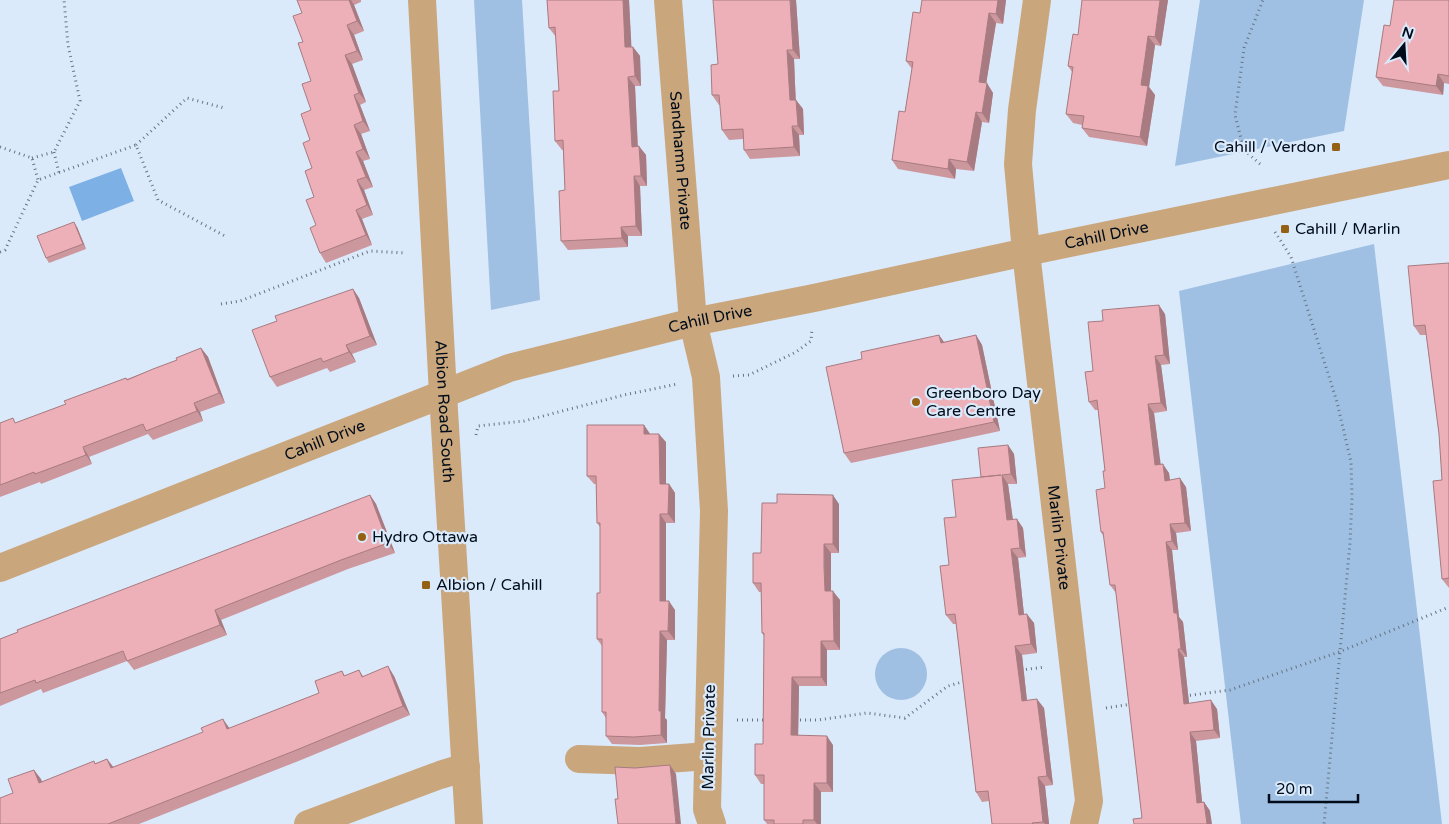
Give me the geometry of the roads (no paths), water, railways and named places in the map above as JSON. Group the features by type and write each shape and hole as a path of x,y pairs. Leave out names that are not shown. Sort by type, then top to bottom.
{"street":[{"name":"Albion Road South","path":"422,0 469,824"},
{"name":"Sandhamn Private","path":"668,0 694,322"},
{"path":"1026,252 1018,164 1022,110 1037,0"},
{"name":"Cahill Drive","path":"0,568 509,368 694,322 1449,165"},
{"name":"Marlin Private","path":"1026,252 1089,802 1084,824"},
{"name":"Marlin Private","path":"694,322 706,377 714,512 707,809 712,824"},
{"path":"579,759 640,761 708,756"},
{"path":"308,824 440,774 466,767"}],"place":[{"name":"Cahill / Verdon","path":"1336,147"},
{"name":"Cahill / Marlin","path":"1285,229"},
{"name":"Greenboro Day Care Centre","path":"916,402"},
{"name":"Hydro Ottawa","path":"362,537"},
{"name":"Albion / Cahill","path":"426,585"}]}
